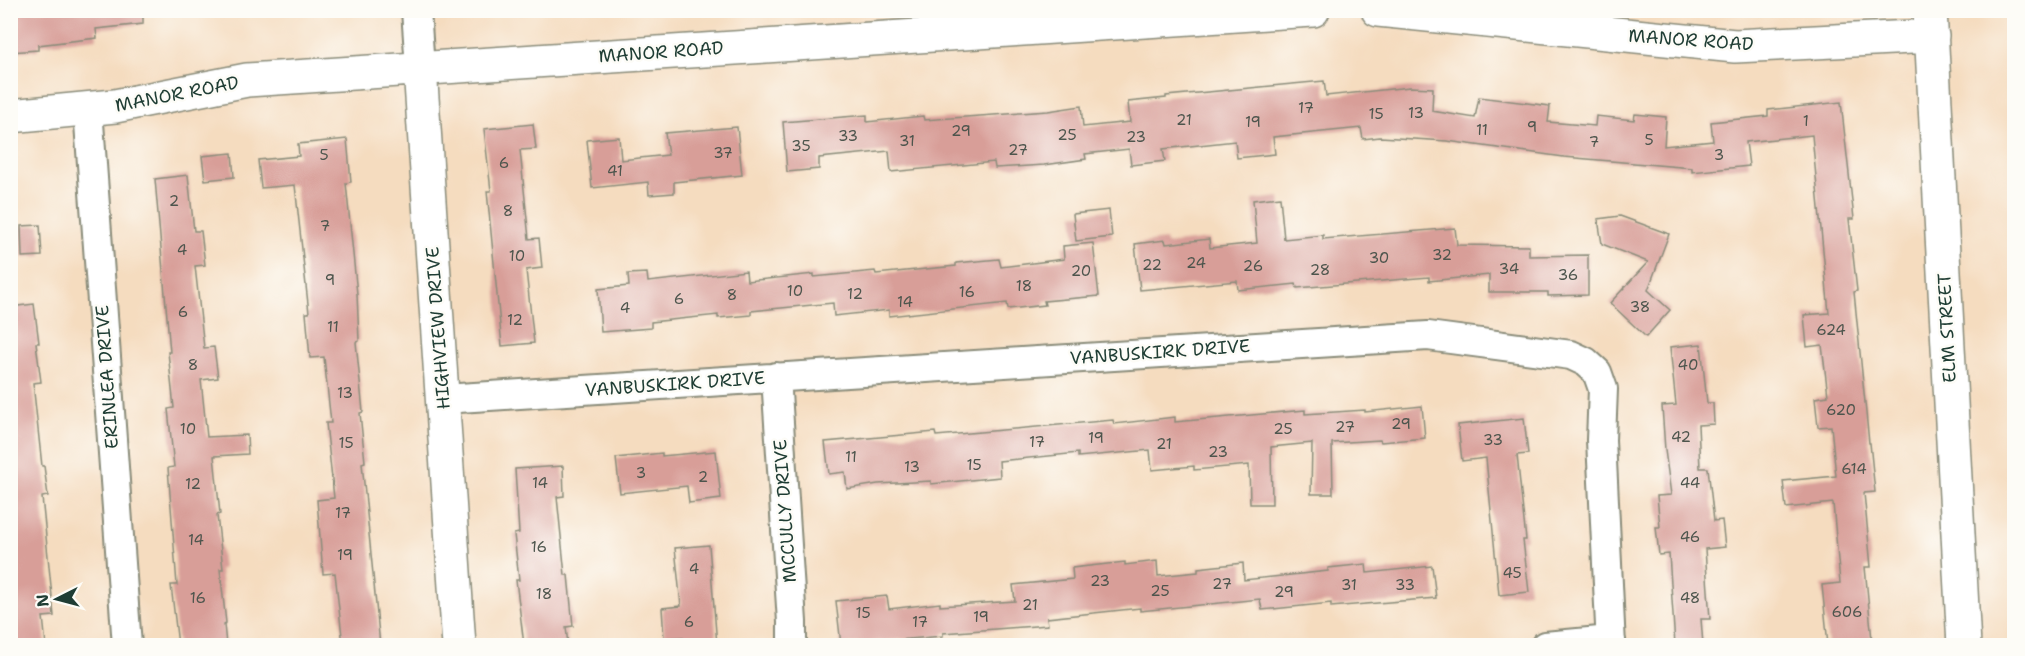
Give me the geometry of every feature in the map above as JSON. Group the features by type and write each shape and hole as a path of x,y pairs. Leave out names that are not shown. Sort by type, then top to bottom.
{"street":[{"name":"HIGHVIEW DRIVE","path":"416,10 459,645"},
{"name":"MANOR ROAD","path":"10,116 115,106 247,80 1313,10"},
{"name":"MANOR ROAD","path":"1378,10 1735,46 1931,23"},
{"name":"ELM STREET","path":"1931,23 1964,645"},
{"name":"ERINLEA DRIVE","path":"88,109 127,645"},
{"name":"VANBUSKIRK DRIVE","path":"443,399 1428,336 1570,355 1586,362 1597,372 1603,389 1601,440 1611,643"},
{"name":"MCCULLY DRIVE","path":"776,377 792,645"},
{"path":"1545,645 1611,643"}],"building":[{"path":"10,10 143,10 143,24 96,29 97,38 38,45 38,50 10,52"},
{"path":"1324,81 1326,96 1410,87 1433,88 1432,111 1475,118 1479,97 1550,106 1548,122 1595,126 1596,116 1634,120 1635,114 1666,117 1664,146 1713,141 1711,122 1768,116 1768,110 1841,102 1854,219 1849,219 1857,291 1854,292 1875,492 1864,493 1871,567 1865,567 1872,640 1828,645 1822,585 1840,583 1833,503 1786,508 1783,481 1836,476 1831,426 1818,427 1815,398 1828,396 1822,345 1807,347 1804,315 1829,313 1812,135 1746,142 1749,166 1692,172 1692,168 1564,157 1447,141 1380,137 1363,139 1361,128 1273,137 1275,154 1237,158 1235,141 1163,149 1165,161 1131,165 1129,149 1085,154 1086,159 1044,165 995,168 994,162 891,172 889,151 819,158 819,169 787,172 783,122 867,115 867,122 923,116 924,120 1048,111 1081,106 1083,127 1130,122 1128,102 1166,98 1166,96"},
{"path":"533,124 536,149 520,150 529,239 539,238 542,268 526,270 534,343 502,346 487,191 491,191 484,129"},
{"path":"737,127 742,175 674,182 674,193 649,195 648,182 592,188 587,140 619,137 621,160 668,155 665,133"},
{"path":"347,139 351,182 346,183 357,294 359,341 356,342 363,412 360,413 365,462 362,463 380,645 343,645 335,573 323,574 317,500 334,498 326,423 331,423 324,357 310,358 306,313 309,313 295,185 261,188 258,160 299,156 298,144"},
{"path":"232,153 234,177 205,180 202,156"},
{"path":"188,175 194,231 201,231 205,265 195,266 204,348 214,347 218,378 201,380 207,437 247,435 248,454 214,456 220,514 217,515 223,569 220,569 226,645 178,645 171,585 177,585 168,468 174,467 168,409 174,408 155,179"},
{"path":"1280,197 1284,239 1323,235 1323,239 1455,228 1457,245 1529,246 1529,256 1588,255 1588,295 1548,296 1548,292 1489,292 1489,275 1429,281 1429,277 1297,288 1296,284 1238,290 1237,281 1140,290 1135,244 1165,240 1166,244 1209,239 1210,248 1257,243 1253,200"},
{"path":"1109,210 1112,237 1076,241 1073,214"},
{"path":"1620,216 1669,234 1648,290 1670,310 1646,337 1610,303 1648,262 1602,244 1598,219"},
{"path":"40,225 42,256 22,257 21,226"},
{"path":"1093,243 1099,296 1044,301 1045,305 1008,309 1007,303 889,316 889,310 834,316 833,303 751,311 751,315 718,318 718,315 651,322 651,328 601,332 598,289 629,286 628,274 647,273 648,282 746,271 747,281 814,274 814,277 875,271 876,274 999,259 1001,267 1064,259 1063,246"},
{"path":"34,304 41,382 33,383 42,466 44,466 48,496 42,497 54,616 43,617 46,645 10,645 10,307"},
{"path":"1701,344 1707,403 1713,403 1714,424 1698,425 1700,468 1708,468 1714,521 1722,520 1725,547 1705,549 1710,619 1701,619 1703,645 1675,645 1669,554 1659,555 1656,527 1660,527 1657,496 1671,495 1662,406 1676,405 1670,347"},
{"path":"1422,406 1425,438 1332,443 1333,494 1311,494 1312,443 1271,447 1272,504 1250,504 1249,465 1194,470 1194,466 1152,470 1150,450 1078,457 1078,453 999,461 1000,477 931,484 931,481 878,484 847,489 845,472 829,474 825,442 935,432 936,436 1113,420 1114,424 1175,417 1175,422 1305,410 1305,414 1365,410 1365,412"},
{"path":"1524,418 1528,454 1517,455 1529,592 1499,595 1486,458 1462,461 1458,425"},
{"path":"716,451 721,499 689,503 687,486 620,493 616,458"},
{"path":"563,466 564,496 557,497 573,626 566,627 568,645 524,645 516,580 519,580 514,534 519,533 515,469"},
{"path":"709,545 717,645 684,645 683,637 664,638 662,608 681,606 675,548"},
{"path":"1157,561 1158,576 1198,572 1198,568 1243,563 1244,580 1328,571 1328,568 1366,564 1367,573 1432,566 1436,598 1331,607 1331,603 1262,610 1260,599 1140,611 1140,608 1047,618 1048,625 943,633 943,636 841,645 836,601 887,596 889,609 940,603 940,606 1015,601 1013,585 1073,579 1072,568"}]}
